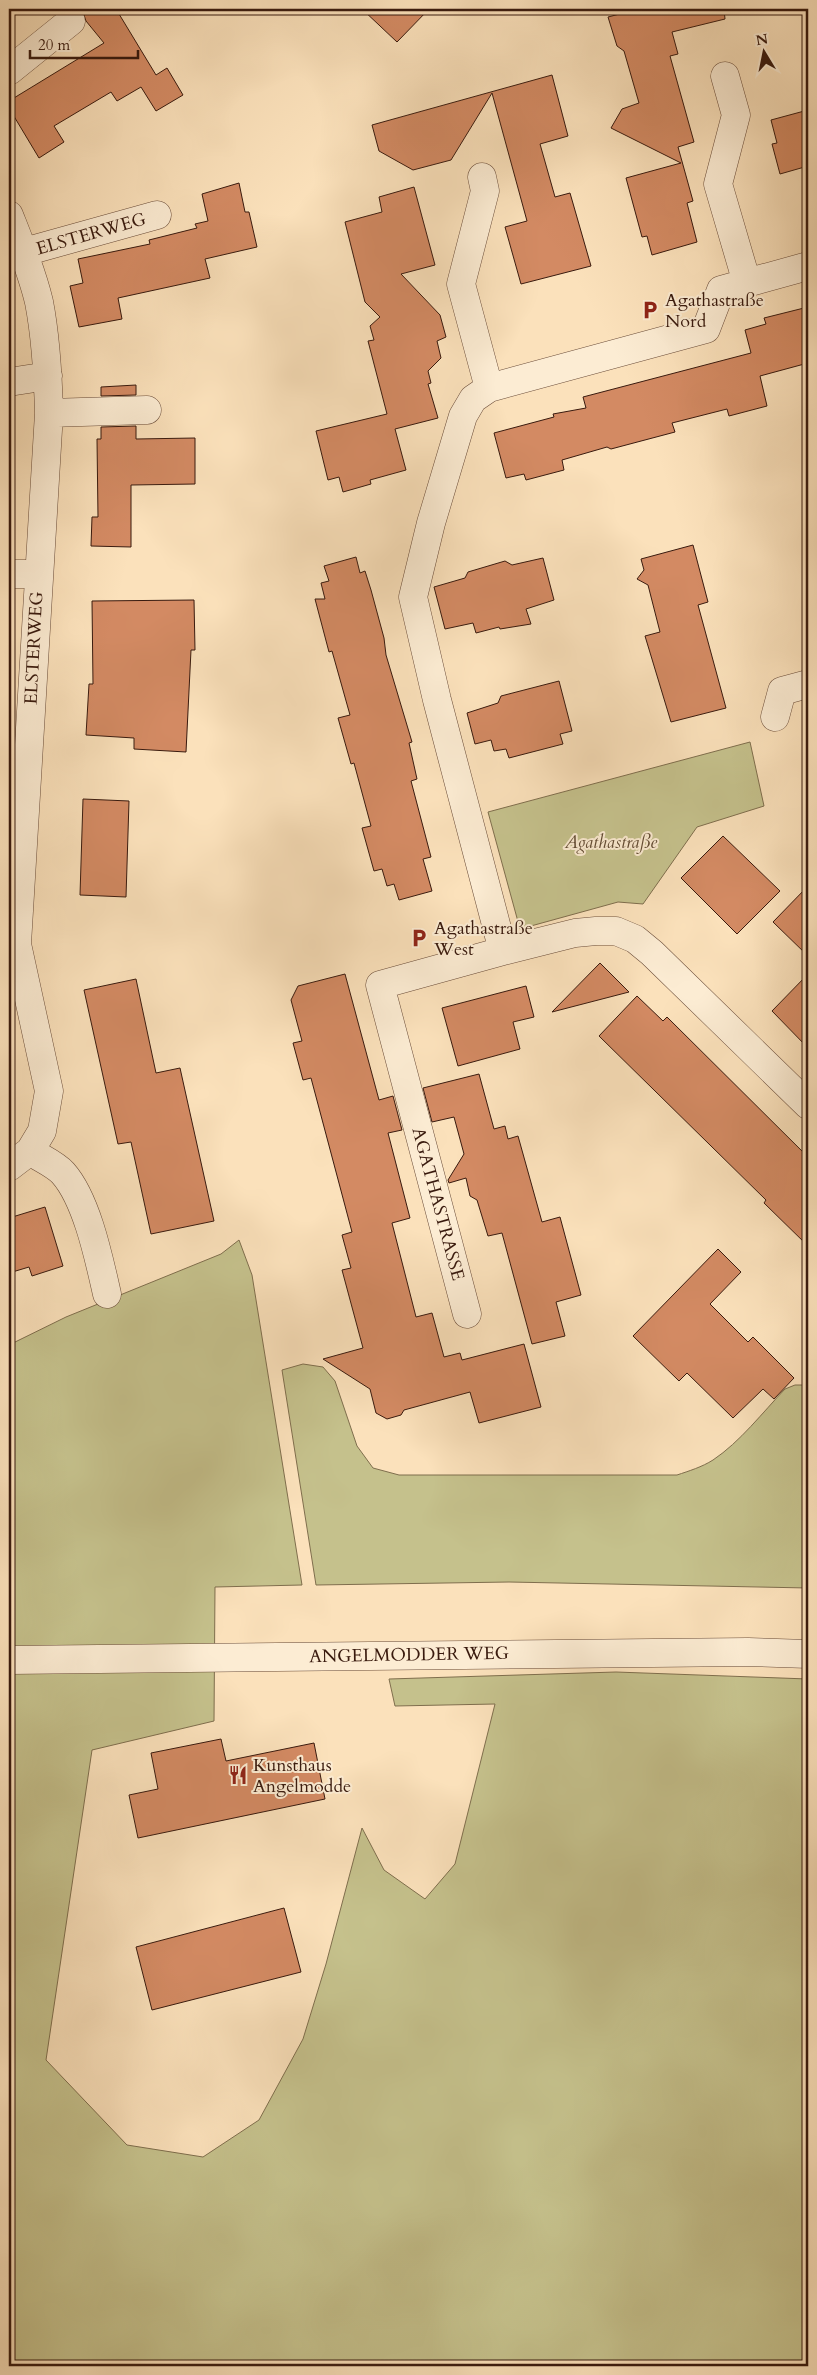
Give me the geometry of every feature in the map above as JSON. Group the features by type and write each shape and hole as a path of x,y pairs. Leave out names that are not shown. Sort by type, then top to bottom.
{"street":[{"path":"9,71 71,21"},
{"path":"725,76 736,115 718,184 747,283"},
{"path":"482,177 485,191 461,284 489,388"},
{"name":"ELSTERWEG","path":"9,215 24,252 39,302 48,376 49,413 13,944 49,1091 42,1131 30,1151"},
{"name":"ELSTERWEG","path":"24,252 157,215"},
{"path":"503,951 413,597 431,523 462,416 473,398 489,388 706,329 721,290 808,266"},
{"path":"9,382 48,376"},
{"path":"49,413 147,410"},
{"path":"9,574 38,574"},
{"path":"775,716 782,691 808,684"},
{"name":"AGATHASTRASSE","path":"467,1314 380,985 574,933 616,931 635,939 652,953 808,1105"},
{"path":"9,1167 30,1151 63,1172 78,1198 95,1242 107,1294"},
{"name":"ANGELMODDER WEG","path":"9,1660 748,1652 808,1654"}],"green space":[{"name":"Agathastraße","path":"750,742 764,806 697,827 643,904 618,902 520,929 488,812"},
{"path":"239,1240 252,1275 302,1585 215,1587 214,1721 92,1750 46,2060 127,2145 203,2157 259,2120 303,2039 326,1964 362,1828 384,1870 425,1899 455,1864 495,1704 395,1706 389,1679 616,1672 808,1679 808,2366 9,2366 9,1345 66,1317 221,1254"},
{"path":"303,1364 323,1367 335,1381 357,1446 373,1468 399,1475 677,1475 704,1465 723,1453 742,1436 785,1389 795,1385 808,1385 808,1588 509,1582 316,1585 282,1370"}],"building":[{"path":"80,9 116,9 156,75 167,68 183,95 156,111 141,87 117,101 111,92 54,126 64,142 39,158 9,108 9,101 104,43 86,21"},
{"path":"362,9 429,9 397,42"},
{"path":"639,9 724,9 725,19 672,32 678,54 670,56 694,142 678,147 693,201 687,203 697,242 652,255 647,236 642,237 626,178 681,163 611,128 622,109 639,103 624,51 617,46 608,17"},
{"path":"552,75 568,136 540,144 555,197 570,193 591,266 521,284 505,227 527,221 492,93 451,160 413,170 379,151 372,125"},
{"path":"808,110 808,166 780,174 772,144 777,143 771,120"},
{"path":"239,183 245,212 249,212 257,247 205,259 210,278 118,298 122,319 79,327 70,286 83,283 78,259 150,244 149,240 197,228 195,224 208,221 202,194"},
{"path":"414,187 435,265 401,274 440,315 446,337 437,341 441,358 428,371 431,383 428,384 438,418 395,429 406,470 370,480 371,484 343,492 339,477 328,480 316,431 387,414 368,341 374,340 370,326 380,317 365,302 345,222 382,212 379,197"},
{"path":"808,307 808,363 760,376 767,406 729,416 727,409 672,423 675,432 611,449 607,447 562,460 564,470 526,480 524,474 506,478 494,433 554,417 553,414 586,408 583,397 751,353 745,330 766,324 764,318"},
{"path":"136,385 136,395 101,396 101,387"},
{"path":"136,426 136,439 195,438 195,484 131,485 131,547 91,546 92,517 98,517 97,439 101,439 101,427"},
{"path":"693,545 708,602 698,605 726,708 671,722 645,636 660,632 648,585 637,579 644,570 641,559"},
{"path":"356,557 360,573 365,571 371,590 384,638 386,655 412,742 409,743 417,779 411,781 431,857 423,859 432,891 399,900 394,884 387,886 382,869 374,871 362,828 371,826 354,763 351,764 338,718 350,715 332,651 329,652 315,599 325,599 321,583 329,581 324,566"},
{"path":"543,558 554,600 526,609 531,624 500,629 499,627 476,633 473,623 445,629 434,587 465,578 468,572 505,561 512,565"},
{"path":"194,600 195,650 191,650 186,752 134,749 134,738 86,735 89,684 93,684 92,601"},
{"path":"559,681 572,731 560,734 563,744 509,758 506,749 494,751 491,740 475,744 467,713 498,703 501,696"},
{"path":"83,799 129,801 126,897 80,895"},
{"path":"723,836 780,891 737,934 681,878"},
{"path":"808,886 808,956 773,922"},
{"path":"600,963 629,992 552,1012"},
{"path":"345,974 379,1100 393,1096 402,1130 388,1133 410,1218 392,1223 416,1317 432,1313 444,1357 460,1353 462,1360 524,1344 541,1407 479,1423 470,1392 404,1410 401,1415 387,1419 376,1413 370,1389 323,1359 363,1348 342,1270 351,1268 342,1235 352,1232 311,1078 303,1080 293,1043 302,1041 291,1000 298,986"},
{"path":"808,974 808,1048 772,1011"},
{"path":"136,979 156,1073 180,1068 214,1221 151,1234 131,1142 118,1144 84,990"},
{"path":"526,986 534,1017 513,1022 520,1049 458,1066 442,1008"},
{"path":"637,996 663,1021 667,1017 808,1157 808,1246 764,1203 766,1200 599,1036"},
{"path":"479,1074 494,1129 505,1126 508,1139 518,1136 542,1222 560,1217 581,1295 556,1302 565,1336 532,1344 502,1233 488,1236 477,1200 470,1196 466,1178 449,1183 448,1180 464,1154 454,1117 432,1122 423,1088"},
{"path":"45,1207 63,1266 32,1276 29,1267 9,1273 9,1218"},
{"path":"718,1249 741,1272 710,1304 748,1342 753,1337 794,1378 774,1399 763,1389 733,1418 687,1373 679,1381 633,1336"},
{"name":"Kunsthaus Angelmodde","path":"221,1739 226,1761 314,1743 325,1799 138,1838 129,1795 158,1789 151,1753"},
{"path":"284,1908 301,1972 152,2010 136,1947"}],"place":[{"name":"Agathastraße Nord","path":"650,310"},
{"name":"Agathastraße West","path":"419,938"},
{"name":"Kunsthaus Angelmodde","path":"238,1775"}]}
